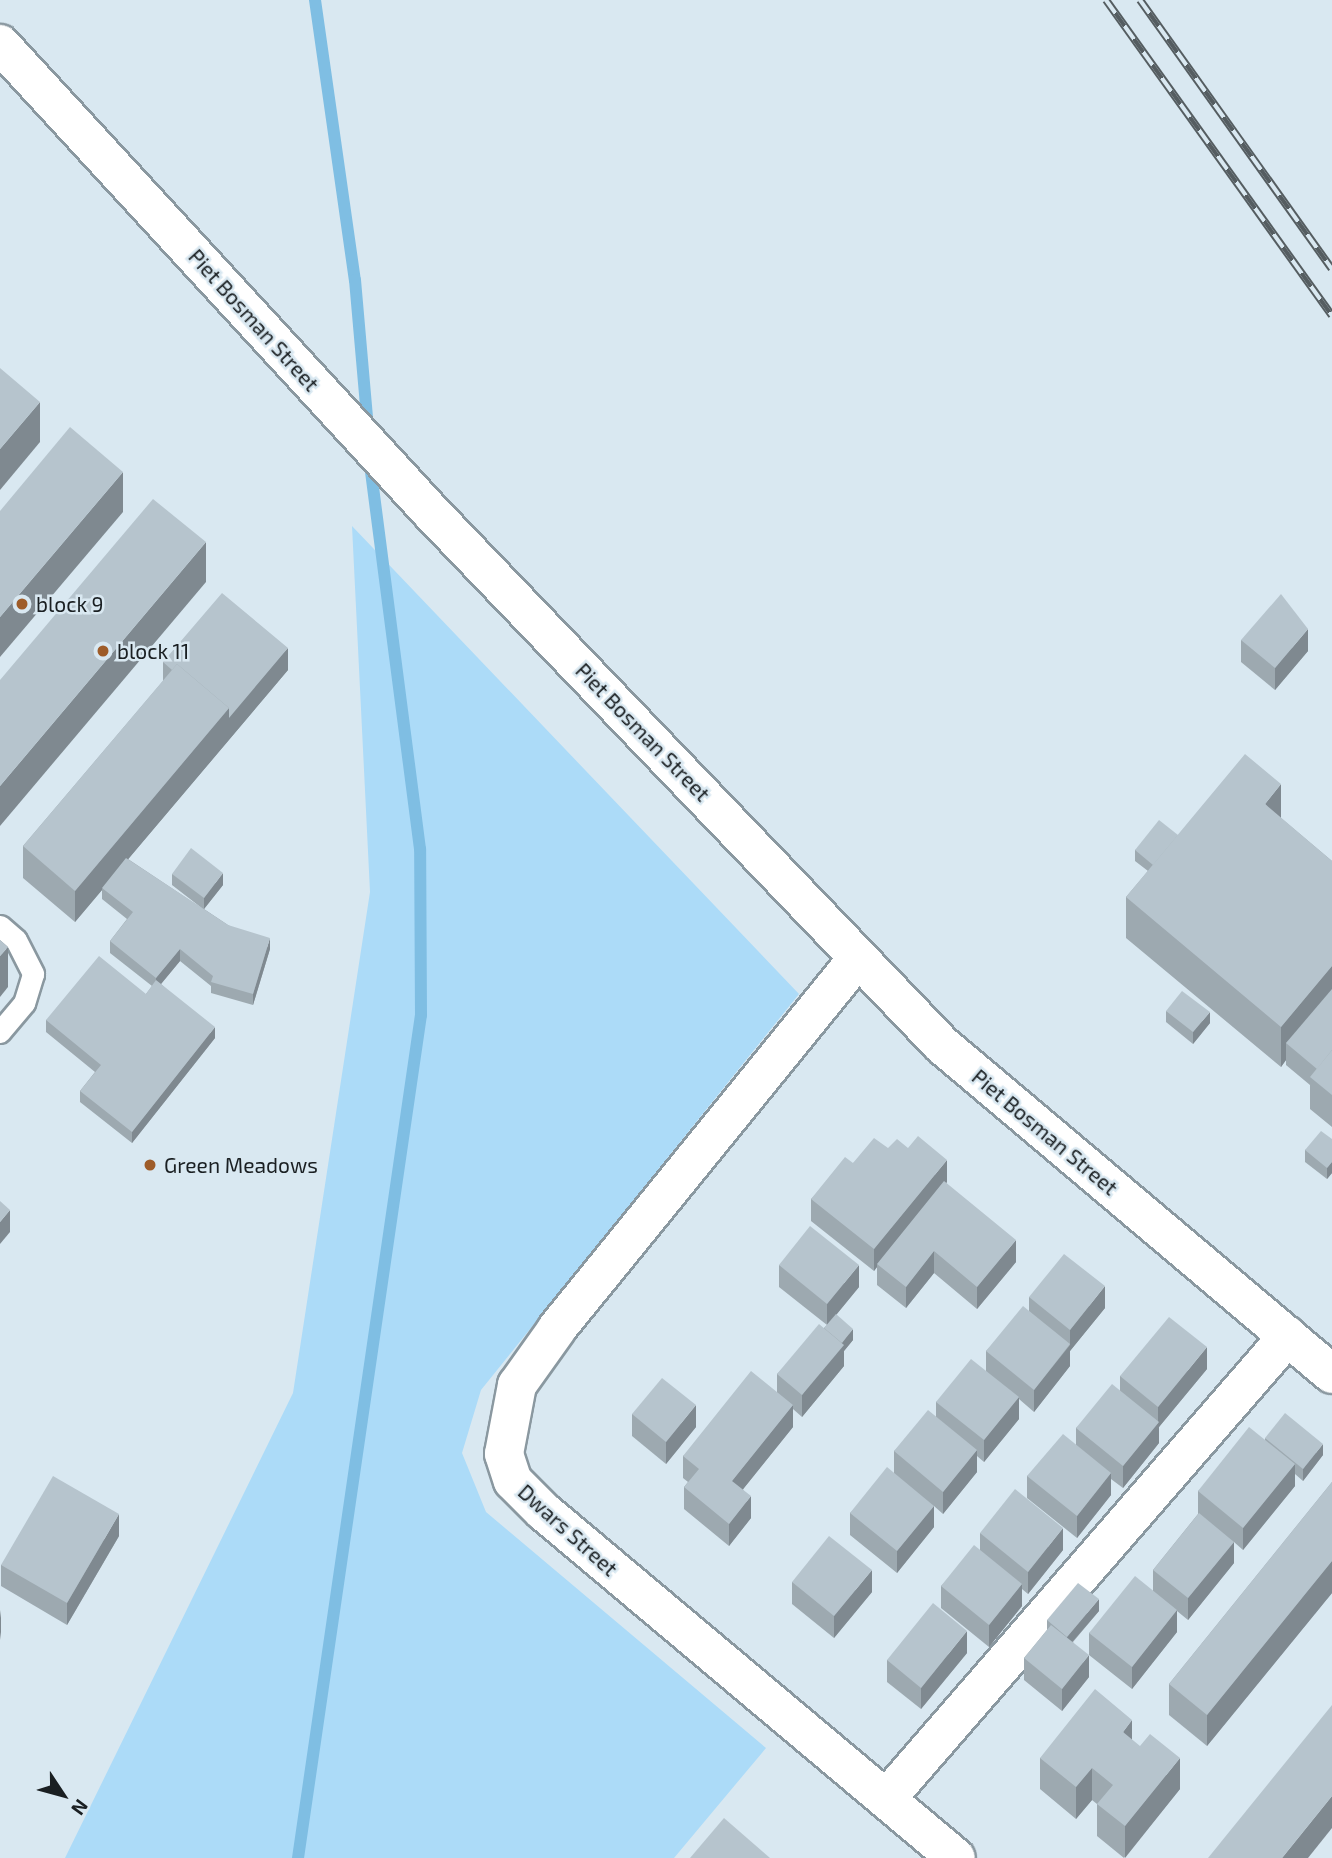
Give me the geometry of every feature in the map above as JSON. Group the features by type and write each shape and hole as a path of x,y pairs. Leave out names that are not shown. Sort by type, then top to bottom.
{"street":[{"name":"Piet Bosman Street","path":"0,44 428,509 942,1045 1332,1374"},
{"name":"Dwars Street","path":"858,958 557,1329 517,1385 505,1454 513,1481 543,1511 956,1858"},
{"path":"886,1799 1288,1336"}],"lane":[{"path":"0,926 16,940 33,974 24,1003 0,1032"}],"shaded area":[{"path":"352,526 799,994 481,1390 462,1453 486,1512 766,1748 674,1858 65,1858 293,1393 370,892"}],"building":[{"path":"0,368 40,402 0,449"},
{"path":"70,427 123,472 0,617 0,511"},
{"path":"153,499 206,542 0,786 0,680"},
{"path":"222,593 288,648 229,718 229,708 177,664 172,670 163,662"},
{"path":"1281,594 1308,629 1275,668 1241,640"},
{"path":"177,664 229,708 75,891 23,846"},
{"path":"1245,754 1281,784 1265,804 1332,861 1332,966 1281,1027 1126,897"},
{"path":"1159,820 1178,835 1153,865 1135,850"},
{"path":"191,848 223,873 204,898 172,874"},
{"path":"126,858 228,925 270,938 253,994 211,982 213,976 180,949 156,978 110,941 133,912 102,888"},
{"path":"0,940 8,947 0,956"},
{"path":"99,956 146,994 156,980 215,1027 132,1132 80,1091 101,1065 46,1020"},
{"path":"1332,989 1332,1050 1317,1069 1286,1043"},
{"path":"1182,991 1210,1012 1193,1032 1166,1011"},
{"path":"1332,1050 1332,1095 1310,1077"},
{"path":"1321,1131 1332,1139 1332,1162 1327,1168 1305,1150"},
{"path":"918,1136 947,1160 874,1249 811,1199 845,1157 853,1163 874,1138 888,1148 897,1139 908,1148"},
{"path":"944,1181 1016,1240 977,1287 934,1251 906,1287 877,1264"},
{"path":"0,1201 10,1210 0,1222"},
{"path":"810,1226 859,1265 827,1304 779,1265"},
{"path":"1064,1254 1105,1286 1070,1330 1029,1297"},
{"path":"1023,1306 1070,1344 1034,1390 986,1351"},
{"path":"836,1314 853,1329 842,1343 824,1328"},
{"path":"1169,1317 1207,1347 1158,1407 1120,1376"},
{"path":"819,1324 844,1345 802,1395 777,1374"},
{"path":"971,1359 1019,1397 984,1440 936,1402"},
{"path":"751,1371 793,1405 732,1481 751,1496 729,1524 684,1487 699,1469 683,1456"},
{"path":"662,1378 696,1405 666,1442 632,1414"},
{"path":"1112,1384 1159,1422 1123,1466 1076,1428"},
{"path":"928,1410 977,1450 943,1492 894,1451"},
{"path":"1285,1413 1323,1444 1303,1469 1265,1438"},
{"path":"1249,1427 1295,1464 1243,1528 1198,1491"},
{"path":"1063,1434 1111,1473 1077,1516 1027,1476"},
{"path":"887,1467 934,1506 897,1551 850,1513"},
{"path":"53,1476 119,1514 67,1603 1,1565"},
{"path":"1332,1482 1332,1561 1207,1715 1169,1684"},
{"path":"1015,1489 1063,1528 1028,1572 980,1533"},
{"path":"1199,1513 1234,1542 1188,1598 1153,1570"},
{"path":"829,1536 872,1570 834,1616 792,1582"},
{"path":"974,1545 1022,1584 989,1625 941,1586"},
{"path":"1135,1576 1177,1610 1132,1667 1089,1633"},
{"path":"1078,1583 1099,1599 1067,1637 1047,1620"},
{"path":"933,1603 967,1631 921,1688 887,1660"},
{"path":"1051,1625 1089,1655 1062,1689 1024,1658"},
{"path":"1095,1689 1132,1720 1123,1732 1140,1746 1150,1734 1180,1758 1125,1826 1097,1804 1113,1785 1092,1768 1076,1787 1040,1758"},
{"path":"1332,1705 1332,1796 1282,1858 1208,1858"},
{"path":"724,1818 770,1858 690,1858"}],"waterway":[{"path":"315,0 355,280 368,430"},
{"path":"298,1858 421,1015 420,849 370,462"}],"railway":[{"path":"1106,0 1332,316"},
{"path":"1140,0 1332,269"}],"place":[{"name":"block 9","path":"22,604"},
{"name":"block 11","path":"103,651"},
{"name":"Green Meadows","path":"150,1165"}]}
